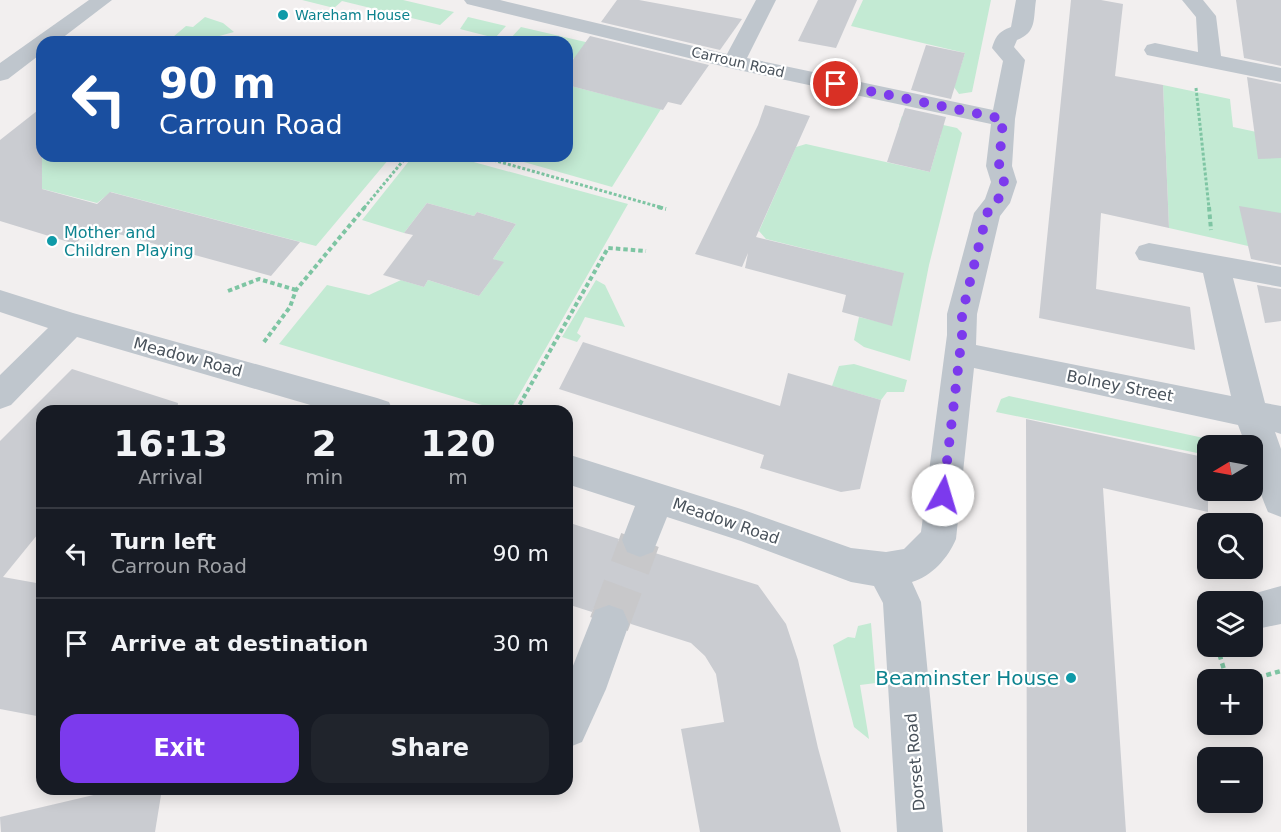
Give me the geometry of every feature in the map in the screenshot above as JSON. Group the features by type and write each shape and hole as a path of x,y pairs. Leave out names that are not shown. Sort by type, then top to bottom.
{"street":[{"path":"51,36 102,0"},
{"name":"Carroun Road","path":"474,0 734,62 1003,119"},
{"path":"550,18 566,0"},
{"path":"734,62 766,0"},
{"path":"886,570 914,564 938,539 962,314 987,213 997,203 1004,182 999,166 1003,119 1014,60 1003,48 1007,36 1021,31 1026,0"},
{"path":"1192,0 1206,16 1201,59"},
{"path":"0,74 36,47"},
{"path":"1155,50 1281,75"},
{"path":"1149,253 1281,277"},
{"path":"1215,264 1266,417 1270,465 1281,501"},
{"name":"Meadow Road","path":"0,301 71,324 356,405"},
{"path":"0,396 71,324"},
{"name":"Bolney Street","path":"959,353 1266,417"},
{"name":"Meadow Road","path":"573,471 851,564 886,570"},
{"path":"640,540 656,498"},
{"name":"Dorset Road","path":"886,570 902,602 920,832"},
{"path":"1263,609 1281,605"},
{"path":"573,714 609,624"}],"path":[{"path":"1201,59 1215,264"},
{"path":"262,345 290,307 296,290 402,162"},
{"path":"500,162 666,209"},
{"path":"519,405 608,248 645,250"},
{"path":"228,291 259,279 296,290"},
{"path":"1263,676 1281,671"}],"green space":[{"path":"302,0 403,0 454,12 440,25 342,1 334,8"},
{"path":"863,0 991,0 972,92 959,94 954,87 965,53 851,26"},
{"path":"205,17 223,23 234,32 219,36 174,36 186,26 193,27"},
{"path":"468,17 506,26 497,36 460,29"},
{"path":"521,27 560,36 513,36"},
{"path":"573,39 689,66 677,84 573,58"},
{"path":"1163,85 1230,99 1233,127 1281,137 1281,213 1248,246 1169,228"},
{"path":"573,87 661,109 612,187 524,162 573,162"},
{"path":"902,116 957,128 962,133 929,265 910,361 864,347 854,340 859,317 892,325 903,273 766,239 759,231 796,147 806,144 930,172 941,134 899,125"},
{"path":"36,158 36,162 386,162 316,246 111,192 97,203 0,178 0,171"},
{"path":"408,162 474,162 628,204 513,405 482,405 279,344 327,285 369,295 401,280 424,287 428,280 479,296 503,263 493,259 516,224 477,212 474,216 427,203 404,233 362,220"},
{"path":"596,280 605,285 625,327 585,317 577,333 581,336 577,342 562,337"},
{"path":"854,364 907,380 904,392 887,392 881,400 832,386 839,366"},
{"path":"1009,396 1197,437 1197,453 996,412 1001,399"},
{"path":"871,623 876,683 860,685 869,739 854,727 833,645 848,637 855,638 858,626"}],"building":[{"path":"617,0 639,0 742,19 720,50 601,22"},
{"path":"818,0 857,0 836,48 798,41"},
{"path":"1071,0 1101,0 1123,4 1115,76 1163,85 1169,228 1101,213 1096,289 1190,307 1195,350 1039,318"},
{"path":"1236,0 1281,0 1281,66 1244,58"},
{"path":"590,36 709,65 681,105 668,102 663,110 573,87 573,60"},
{"path":"926,45 965,53 951,99 911,90"},
{"path":"1247,77 1281,84 1281,158 1258,159"},
{"path":"765,105 810,116 756,237 904,273 892,326 842,312 846,295 745,268 748,253 742,267 695,254 758,125"},
{"path":"905,108 946,117 930,172 887,162"},
{"path":"36,112 36,162 42,162 42,189 97,204 110,192 300,242 271,276 93,227 75,244 0,221 0,140"},
{"path":"427,203 474,216 477,212 516,224 493,259 504,262 479,296 428,280 424,287 383,275 413,235 404,233"},
{"path":"1239,206 1281,213 1281,265 1251,259"},
{"path":"1257,285 1281,289 1281,321 1265,323"},
{"path":"583,342 780,406 788,373 881,400 860,489 841,492 760,468 764,455 559,389"},
{"path":"72,369 178,403 178,405 36,405"},
{"path":"36,405 36,536 3,577 36,583 36,716 0,709 0,441"},
{"name":"Beaminster House","path":"1026,419 1197,456 1197,501 1208,501 1208,512 1103,488 1126,832 1027,832"},
{"path":"573,524 619,539 618,542 625,553 639,559 655,553 758,585 786,624 798,660 818,748 841,832 700,832 681,729 724,722 716,674 705,656 691,643 631,624 624,608 608,603 594,608 592,612 573,606"},
{"path":"94,795 161,795 155,832 1,832 0,817"}],"tunnel":[{"path":"609,624 640,540"}],"place":[{"name":"Wareham House","path":"283,15"},
{"name":"Mother and Children Playing","path":"52,241"},
{"name":"Beaminster House","path":"1071,678"}],"route":[{"path":"836,84 1003,119 999,166 1004,182 997,203 987,213 962,314 962,335 943,495"}]}
